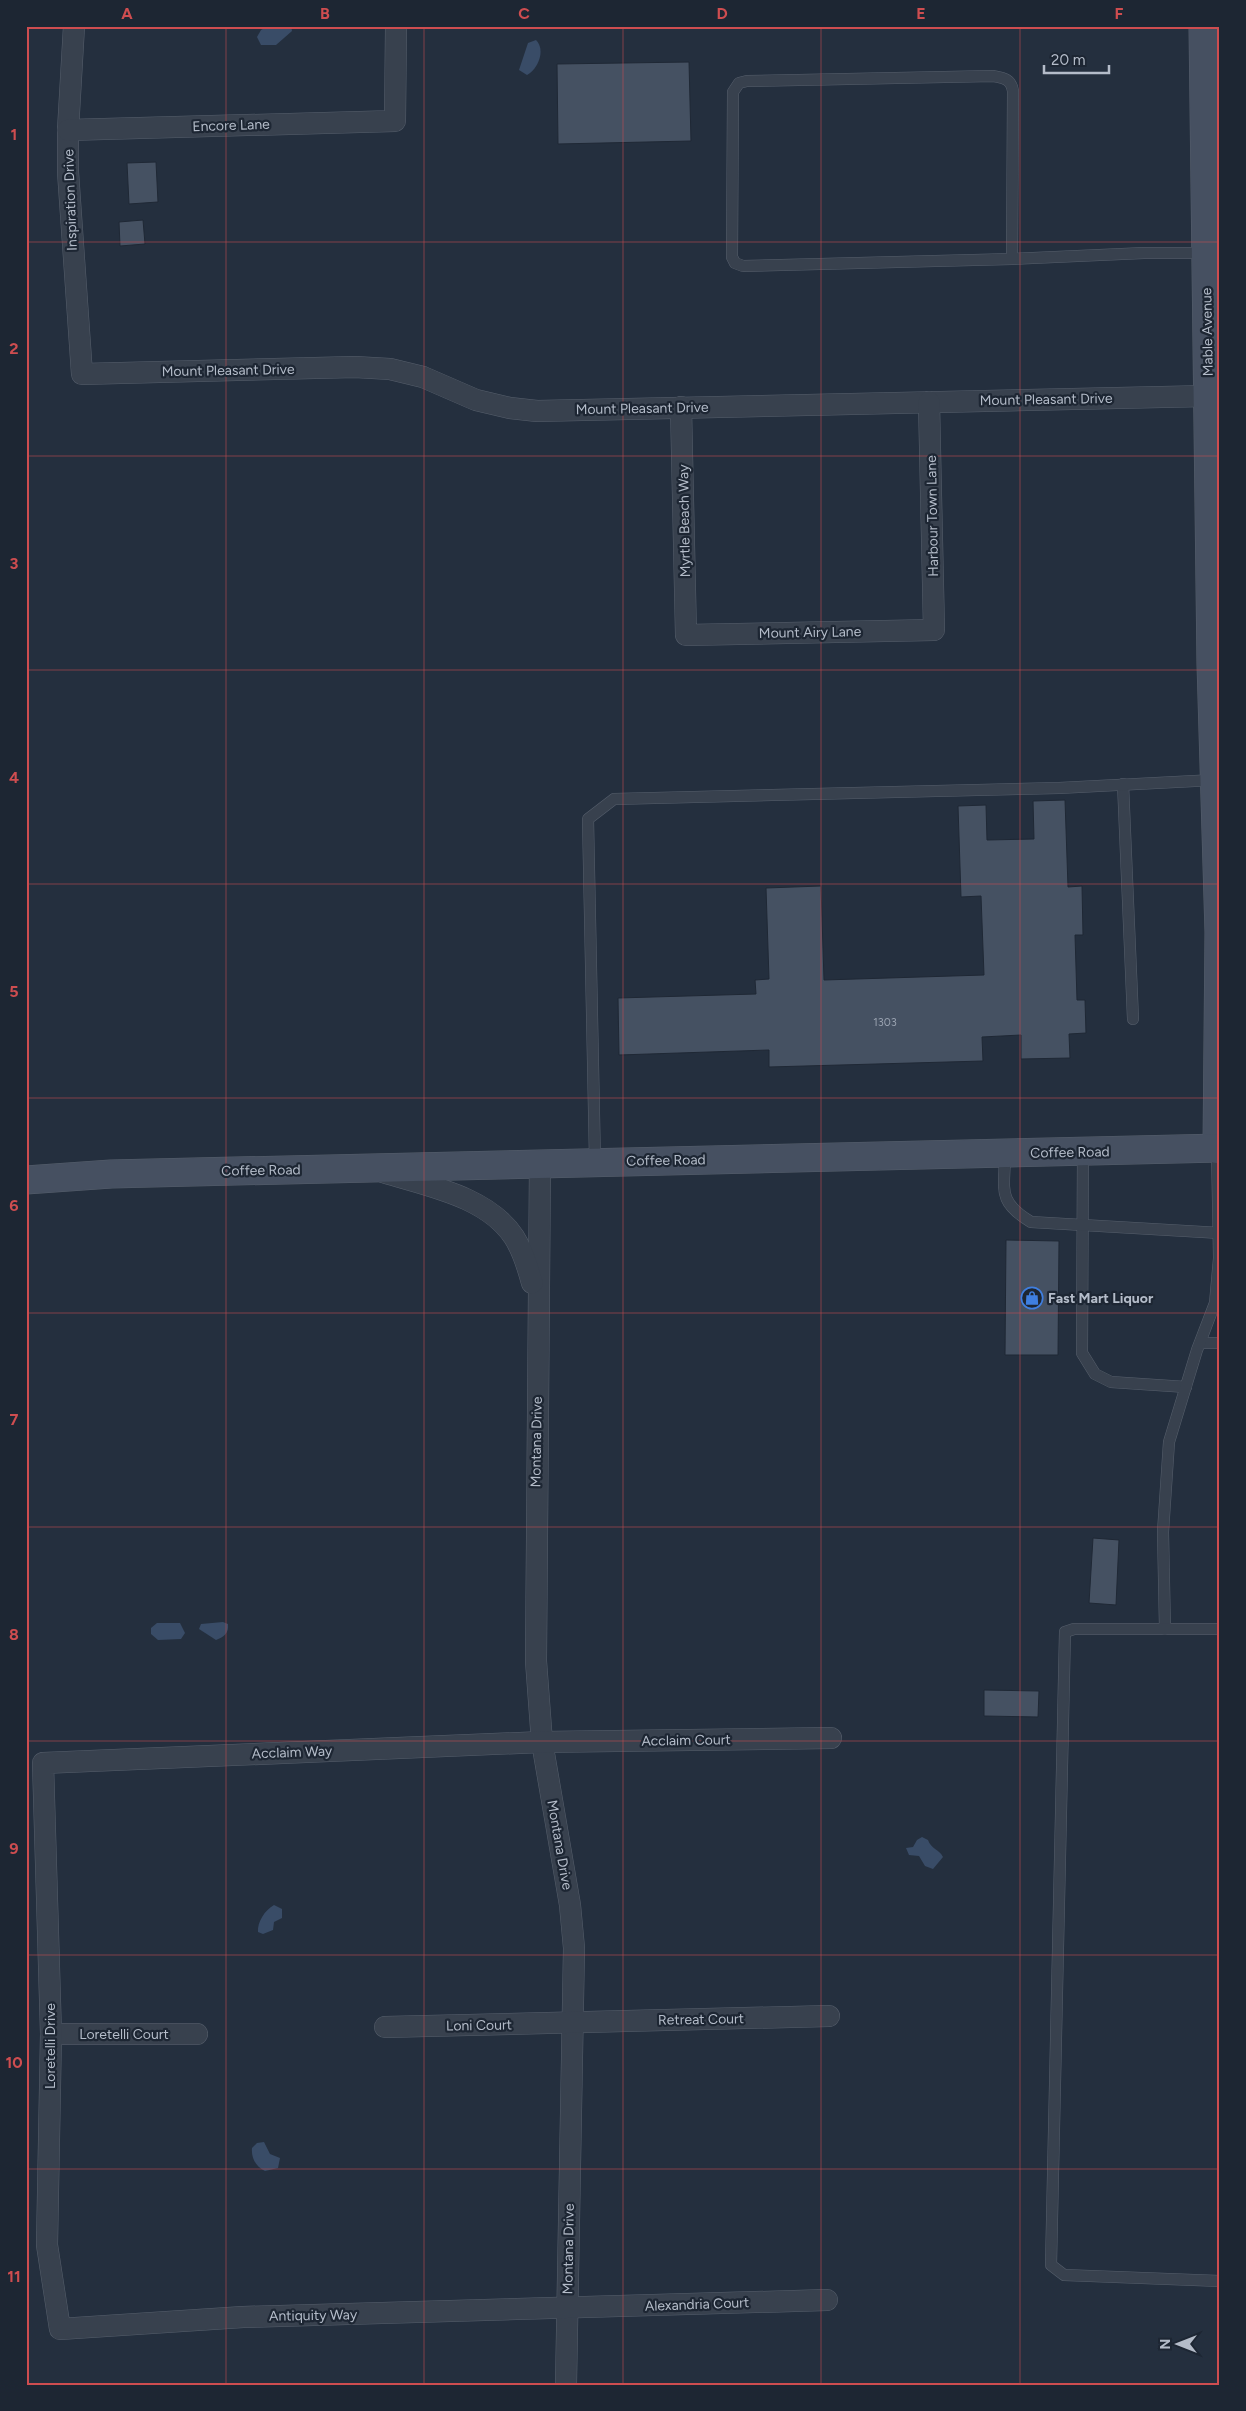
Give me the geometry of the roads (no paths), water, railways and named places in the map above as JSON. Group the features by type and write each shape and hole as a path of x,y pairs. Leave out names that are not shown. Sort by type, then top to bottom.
{"main road":[{"name":"Mable Avenue","path":"1203,26 1208,396 1219,932 1218,1148"},
{"name":"Coffee Road","path":"26,1180 111,1174 368,1167 1218,1148"},
{"name":"Coffee Road","path":"26,1170 111,1174"},
{"path":"26,1190 111,1174"}],"street":[{"name":"Inspiration Drive","path":"74,26 68,130 73,259 82,374"},
{"name":"Encore Lane","path":"68,130 395,121 396,26"},
{"name":"Mount Pleasant Drive","path":"82,374 381,368 423,377 476,400 510,408 537,410 1208,396"},
{"name":"Harbour Town Lane","path":"929,402 934,630"},
{"name":"Myrtle Beach Way","path":"681,407 686,635"},
{"name":"Mount Airy Lane","path":"686,635 934,630"},
{"name":"Montana Drive","path":"540,1163 534,1592 536,1661 542,1742 570,1905 574,1948 566,2385"},
{"name":"Montana Drive","path":"368,1167 451,1194 486,1209 514,1237 527,1263 538,1307"},
{"name":"Acclaim Court","path":"542,1742 831,1738"},
{"name":"Acclaim Way","path":"43,1762 542,1742"},
{"name":"Loretelli Drive","path":"43,1762 51,2034 47,2245 60,2328"},
{"name":"Retreat Court","path":"572,2022 829,2016"},
{"name":"Loni Court","path":"385,2027 572,2022"},
{"name":"Loretelli Court","path":"51,2034 197,2034"},
{"name":"Alexandria Court","path":"567,2309 827,2300"},
{"name":"Antiquity Way","path":"60,2328 243,2317 567,2309"}],"lane":[{"path":"1012,259 1013,91 1012,84 1006,79 983,76 747,80 739,83 733,92 732,257 736,264 743,266 1012,259 1144,253 1206,253"},
{"path":"1123,784 1133,1019"},
{"path":"595,1162 588,820 614,799 1058,788 1123,784 1216,790"},
{"path":"1165,1629 1163,1532 1169,1442 1200,1343 1215,1303 1219,1258 1218,1148"},
{"path":"1083,1151 1082,1353 1095,1374 1111,1382 1186,1387"},
{"path":"1005,1153 1005,1198 1014,1211 1031,1222 1219,1233"},
{"path":"1200,1343 1220,1343"},
{"path":"1220,1629 1074,1629 1065,1632 1051,2265 1064,2274 1220,2281"}],"water":[{"path":"268,26 291,26 292,31 276,45 261,45 257,37 261,30"},
{"path":"536,40 540,49 539,59 527,75 519,70 528,43"},
{"path":"223,1622 228,1624 228,1630 224,1636 216,1640 199,1629 201,1624"},
{"path":"157,1623 180,1623 185,1633 181,1639 158,1640 151,1634 151,1628"},
{"path":"922,1837 928,1840 943,1857 933,1869 925,1866 919,1856 909,1855 906,1848 913,1847 917,1840"},
{"path":"274,1905 282,1909 282,1918 274,1922 273,1930 263,1934 258,1932 262,1917"},
{"path":"264,2142 270,2154 280,2158 278,2168 265,2171 255,2162 252,2148 257,2143"}],"place":[{"name":"Fast Mart Liquor","path":"1032,1298"}]}
